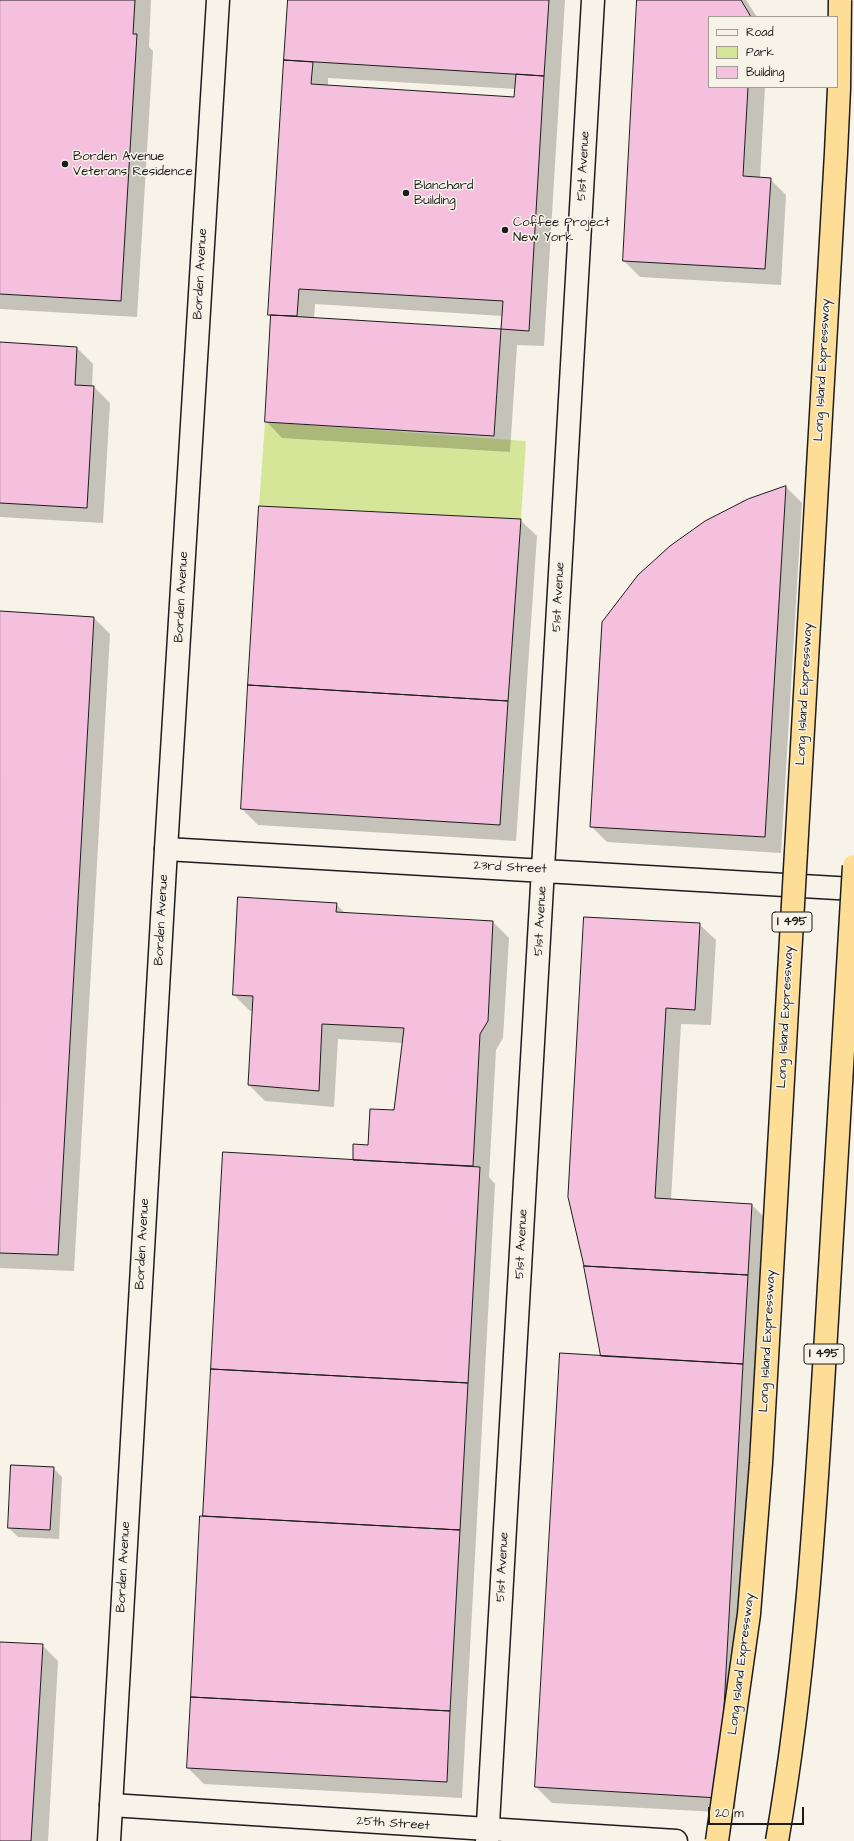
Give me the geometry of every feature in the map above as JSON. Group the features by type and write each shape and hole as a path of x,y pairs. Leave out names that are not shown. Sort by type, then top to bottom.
{"highway":[{"name":"Long Island Expressway","path":"717,1841 749,1614 760,1463 836,160 839,89 840,0"},
{"name":"I 495","path":"777,1841 800,1681 813,1537 854,866"}],"street":[{"name":"Borden Avenue","path":"109,1841 166,849 218,0"},
{"name":"51st Avenue","path":"487,1836 544,870 593,0"},
{"name":"23rd Street","path":"166,849 854,889"},
{"name":"25th Street","path":"111,1805 487,1836 676,1841"}],"green space":[{"path":"265,422 526,441 521,519 259,506"}],"building":[{"name":"Borden Avenue Veterans Residence","path":"0,0 135,0 133,34 137,34 121,301 0,294"},
{"path":"288,0 549,0 544,76 284,60"},
{"path":"637,0 741,0 750,16 708,16 708,88 748,88 743,176 771,178 765,269 623,261"},
{"name":"Blanchard Building","path":"284,60 313,62 311,84 514,97 516,74 544,76 529,331 501,329 503,301 299,289 297,316 268,315"},
{"path":"271,315 501,329 494,436 265,422"},
{"path":"0,342 77,347 75,385 94,386 87,508 0,503"},
{"path":"786,486 765,837 590,827 602,622 638,575 670,546 705,521 748,499"},
{"path":"259,506 521,519 508,701 248,685"},
{"path":"0,611 94,617 58,1255 0,1253"},
{"path":"248,685 508,701 500,825 241,809"},
{"path":"238,897 337,903 336,912 493,921 488,1021 480,1034 473,1166 353,1160 353,1144 368,1145 370,1109 394,1110 404,1028 322,1024 319,1091 248,1085 253,996 233,995"},
{"path":"584,917 700,923 695,1010 666,1008 655,1198 752,1204 748,1275 584,1266 568,1197"},
{"path":"223,1152 480,1167 468,1383 211,1369"},
{"path":"584,1266 748,1275 743,1364 601,1356"},
{"path":"560,1353 743,1364 719,1798 535,1787"},
{"path":"211,1369 468,1383 460,1530 203,1516"},
{"path":"11,1465 54,1467 50,1530 8,1528"},
{"path":"200,1516 460,1530 450,1711 191,1697"},
{"path":"0,1642 43,1644 31,1841 0,1841"},
{"path":"191,1697 450,1711 447,1782 187,1768"}],"place":[{"name":"Borden Avenue Veterans Residence","path":"65,164"},
{"name":"Blanchard Building","path":"406,193"},
{"name":"Coffee Project New York","path":"505,230"}]}
